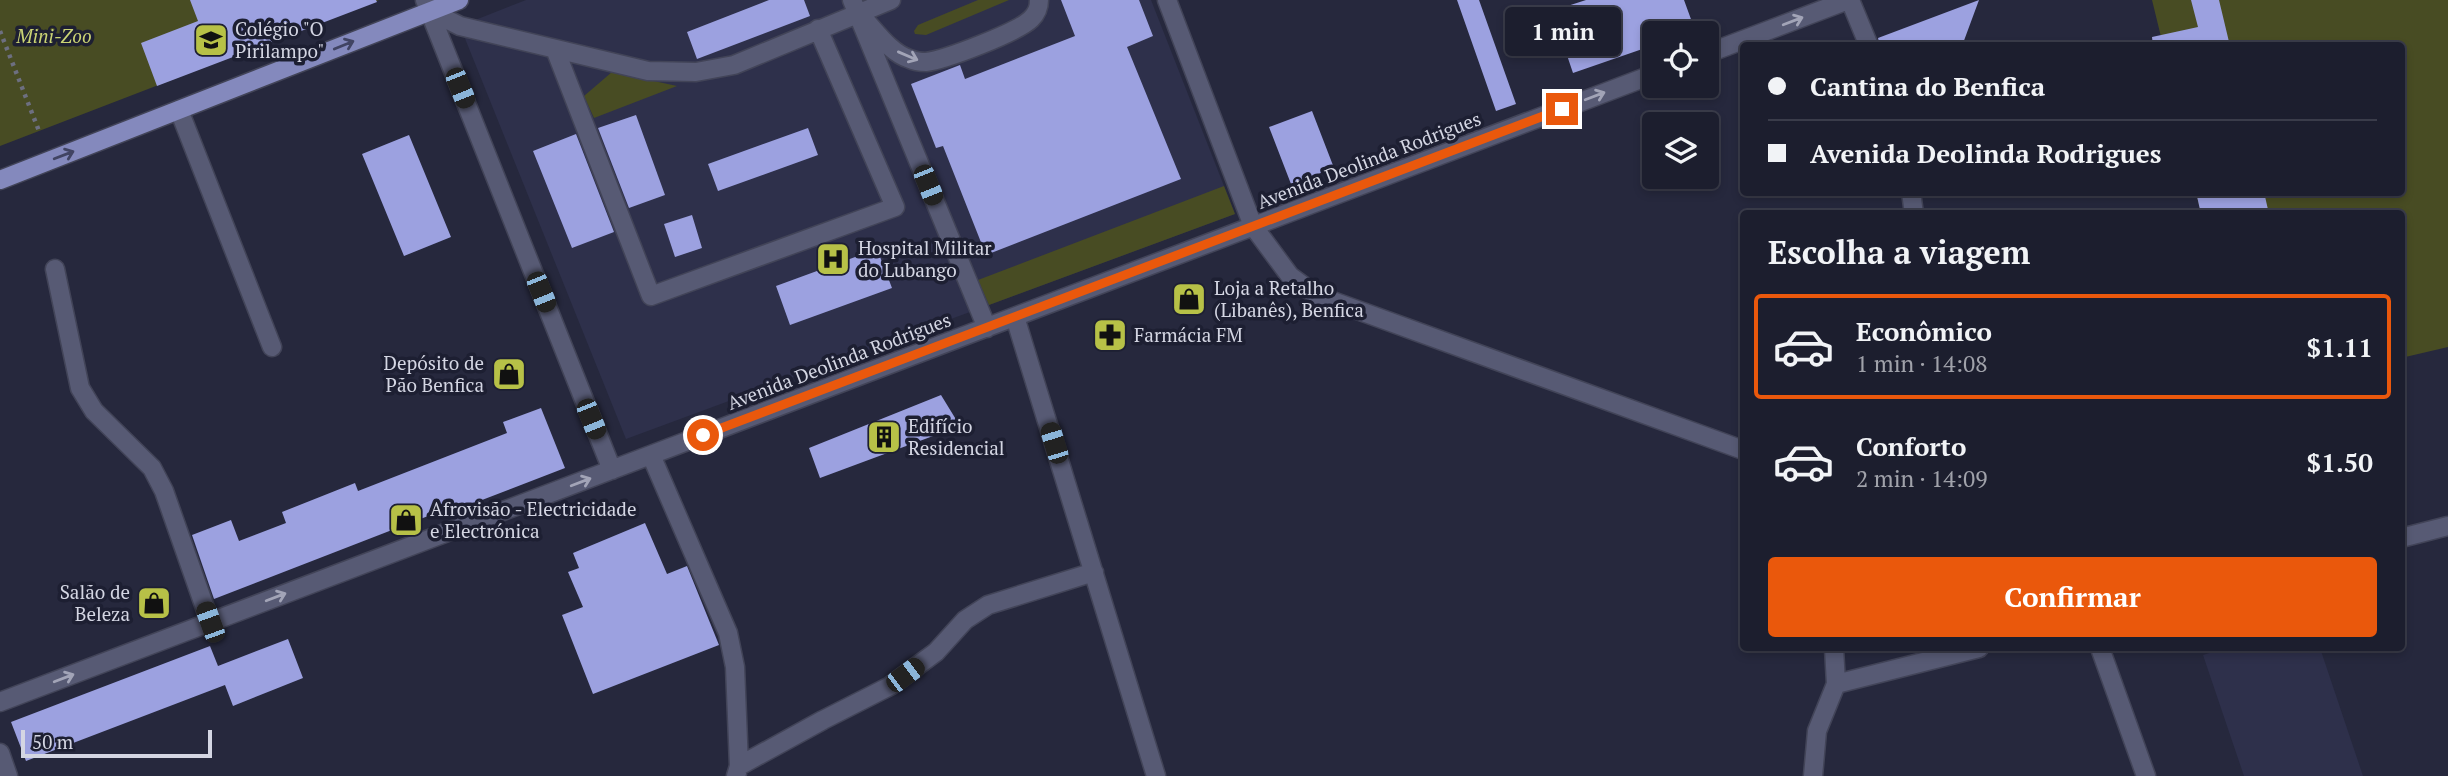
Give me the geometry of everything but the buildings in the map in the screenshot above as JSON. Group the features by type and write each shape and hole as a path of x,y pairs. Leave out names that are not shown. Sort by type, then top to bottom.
{"main road":[{"path":"0,180 179,110 427,6 459,0"}],"street":[{"path":"427,6 460,26 649,71 696,72 734,65 818,29 855,6 891,0"},
{"path":"855,6 890,46 906,59 923,62 944,58 1030,21 1039,10 1039,0"},
{"path":"1167,0 1253,226 1290,276 1316,295 1740,449"},
{"path":"1719,49 1849,0 1867,42"},
{"path":"427,6 612,470"},
{"path":"855,6 987,328"},
{"path":"555,48 650,296 895,206 818,29"},
{"name":"Avenida Deolinda Rodrigues","path":"0,702 1642,79"},
{"path":"179,110 272,346"},
{"path":"55,269 80,388 94,411 152,468 164,491 210,622"},
{"path":"1015,317 1156,776"},
{"path":"651,455 728,633 735,667 737,771 823,720 890,686 936,652 965,620 988,605 1094,572"},
{"path":"2405,537 2448,526"},
{"path":"1813,776 1817,731 1836,684 1834,651"},
{"path":"1836,684 1967,651"},
{"path":"2100,651 2146,776"},
{"path":"0,753 8,776"}],"path":[{"path":"0,31 39,131"}],"shaded area":[{"name":"Hospital Militar do Lubango","path":"526,0 1151,0 1235,214 626,439 460,26"},
{"path":"2216,651 2321,651 2363,776 2244,776 2203,655"}],"green space":[{"name":"Mini-Zoo","path":"0,0 379,0 0,146"},
{"path":"978,0 1009,0 926,35 915,34 918,25"},
{"path":"2152,0 2448,0 2448,347 2405,357 2405,210 2200,210 2197,196 2405,196 2405,42 2162,42"},
{"path":"612,72 677,86 594,118 584,96"},
{"path":"1224,186 1235,214 989,305 978,280"}],"place":[{"name":"Colégio \"O Pirilampo\"","path":"211,40"},
{"name":"Hospital Militar do Lubango","path":"833,259"},
{"name":"Loja a Retalho (Libanês), Benfica","path":"1189,299"},
{"name":"Farmácia FM","path":"1110,335"},
{"name":"Depósito de Pão Benfica","path":"509,374"},
{"name":"Edifício Residencial","path":"884,437"},
{"name":"Afrovisão - Electricidade e Electrónica","path":"406,520"},
{"name":"Salão de Beleza","path":"154,603"}],"route":[{"path":"703,435 1562,109"}]}
